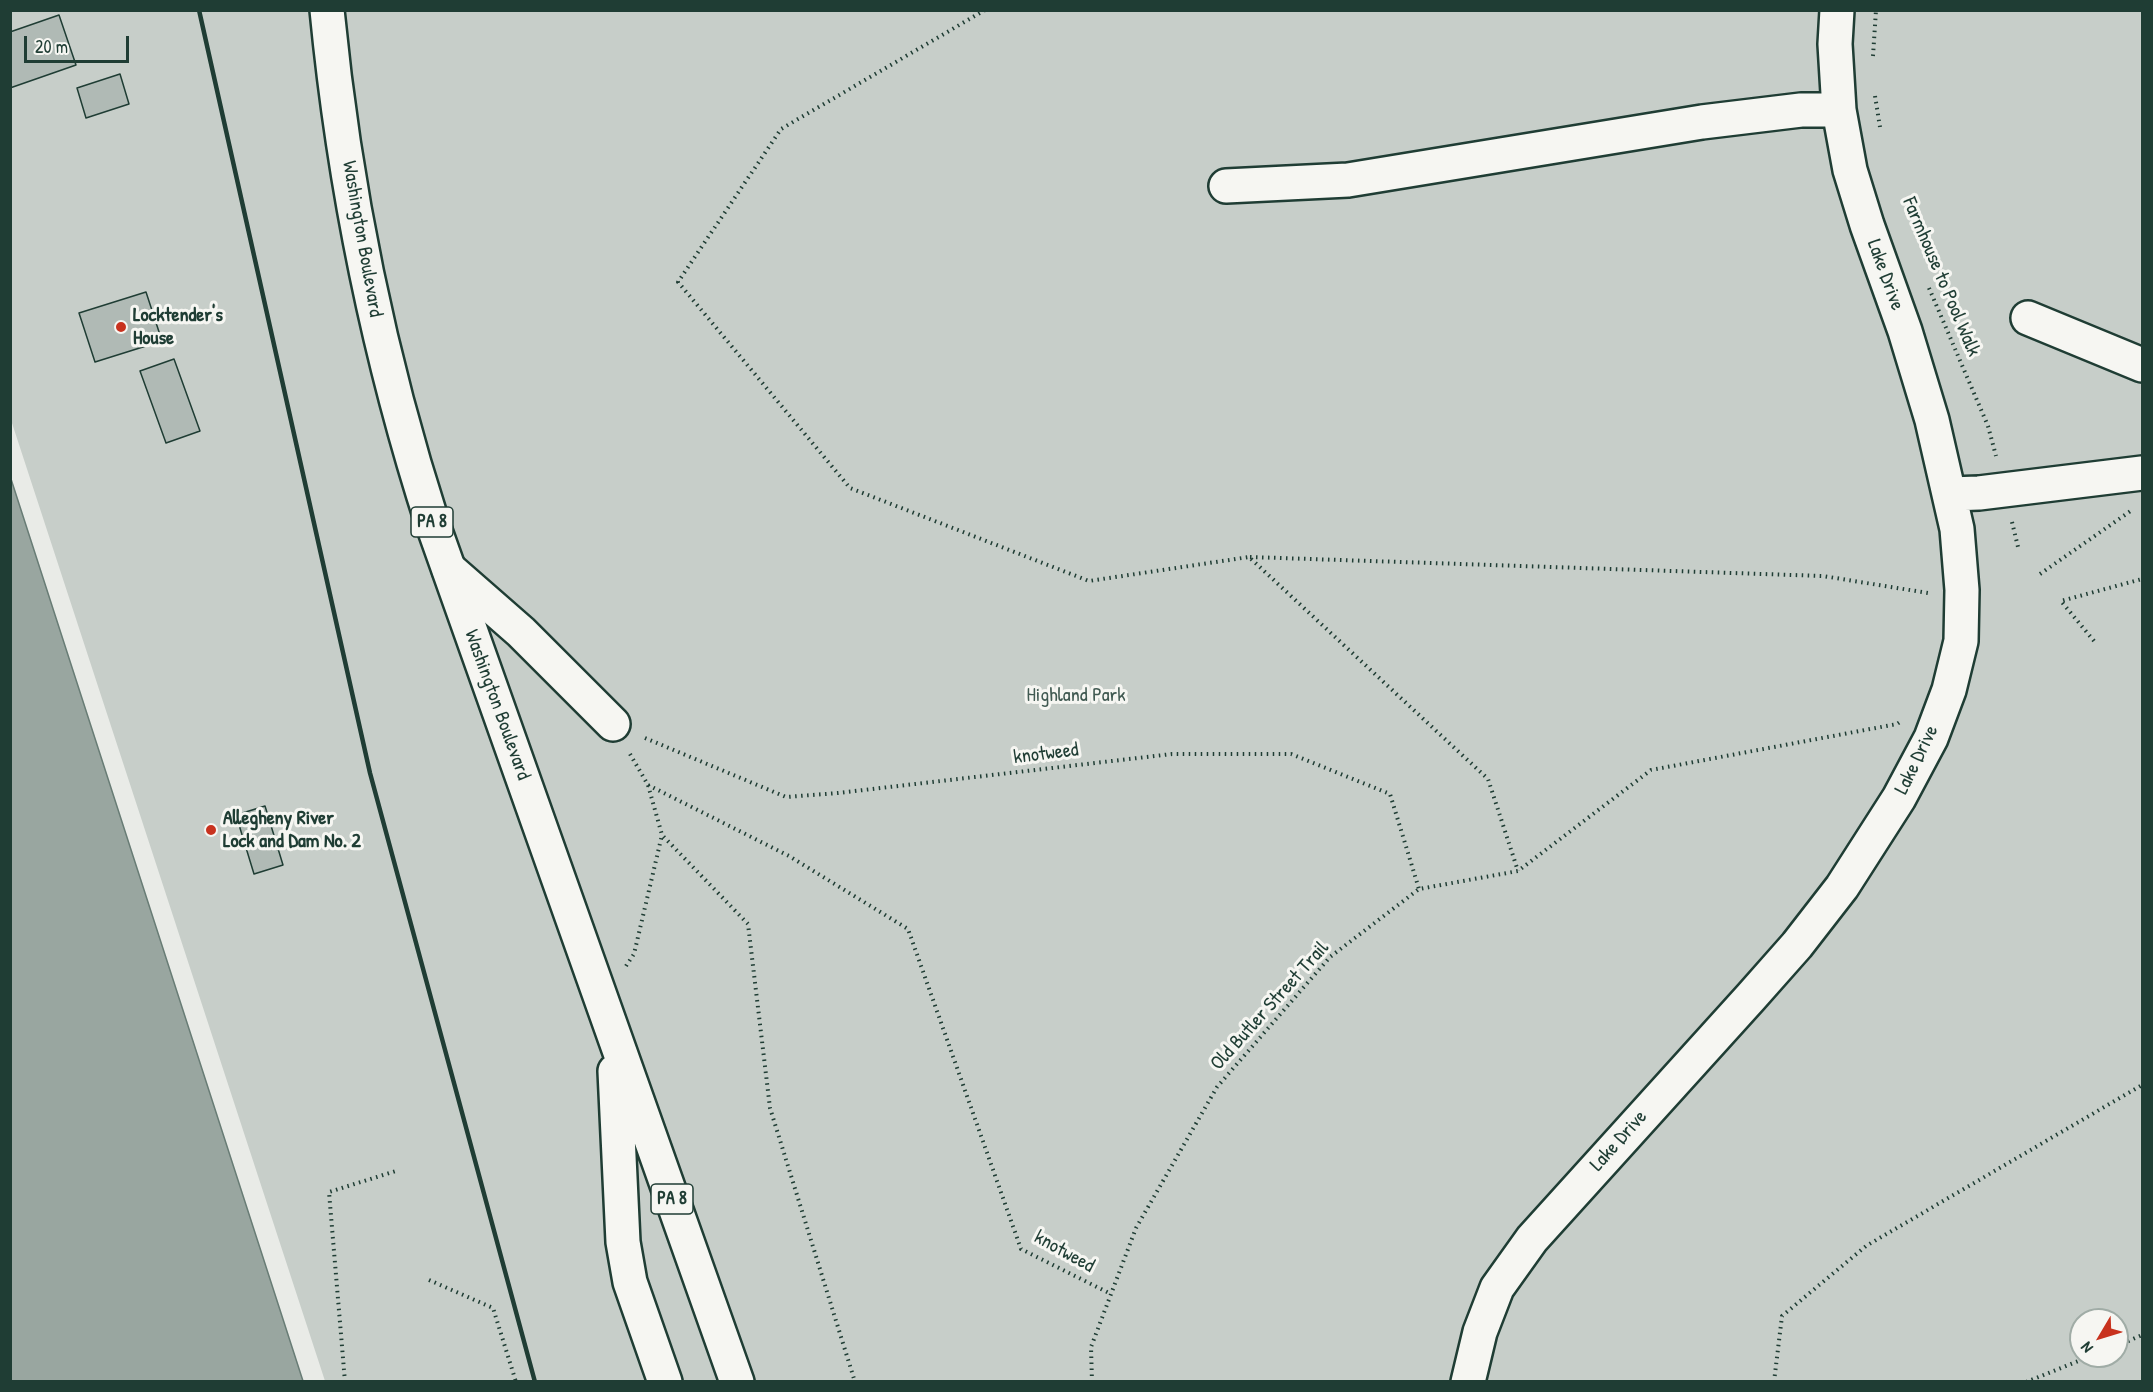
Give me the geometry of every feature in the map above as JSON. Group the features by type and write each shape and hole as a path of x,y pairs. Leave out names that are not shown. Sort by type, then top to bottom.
{"main road":[{"name":"Washington Boulevard","path":"327,10 341,126 370,295 407,445 448,569 736,1382"},
{"name":"Lake Drive","path":"1467,1382 1480,1332 1497,1288 1532,1239 1797,945 1842,887 1899,798 1931,738 1949,690 1960,641 1962,598 1957,529 1932,420 1850,170 1839,110 1835,44 1837,10"},
{"path":"1226,186 1348,180 1702,122 1801,110 1839,110"},
{"path":"2028,318 2142,365"},
{"path":"1950,494 2142,473"},
{"path":"448,569 521,632 614,724"},
{"path":"604,1009 617,1088 624,1251 630,1282 666,1382"}],"path":[{"path":"985,10 781,129 678,282 850,488 1089,581 1249,557 1823,576 1962,598"},
{"path":"1872,58 1876,10"},
{"path":"1875,93 1880,129"},
{"name":"Farmhouse to Pool Walk","path":"1928,286 1988,426 2018,547"},
{"path":"2040,574 2134,509"},
{"path":"1249,557 1488,778 1518,871"},
{"path":"2094,641 2061,601 2142,579"},
{"path":"614,724 648,785 662,835 748,924 770,1108 855,1382"},
{"name":"knotweed","path":"614,724 786,797 1172,754 1291,754 1390,794 1419,889"},
{"name":"Old Butler Street Trail","path":"1092,1382 1091,1347 1136,1228 1217,1087 1330,957 1419,889 1518,871 1651,770 1897,724"},
{"name":"knotweed","path":"648,785 789,856 908,929 1021,1249 1111,1294"},
{"path":"604,1009 634,954 662,835"},
{"path":"1774,1382 1782,1316 1866,1246 2142,1085"},
{"path":"345,1382 329,1192 396,1171"},
{"path":"429,1280 493,1308 516,1382"},
{"path":"2026,1382 2069,1365"}],"green space":[{"name":"Highland Park","path":"10,11 2142,11 2142,1381 325,1381 11,420"}],"shaded area":[{"path":"11,479 303,1381 11,1381"}],"building":[{"path":"59,15 76,65 10,88 10,32"},
{"path":"120,74 129,104 86,118 77,88"},
{"name":"Locktender's House","path":"146,292 162,341 95,362 79,313"},
{"path":"174,359 200,431 166,443 140,371"},
{"path":"265,806 283,865 254,874 236,815"}],"railway":[{"path":"199,10 370,773 535,1382"}],"place":[{"name":"Locktender's House","path":"121,327"},
{"name":"Allegheny River Lock and Dam No. 2","path":"211,830"}]}
